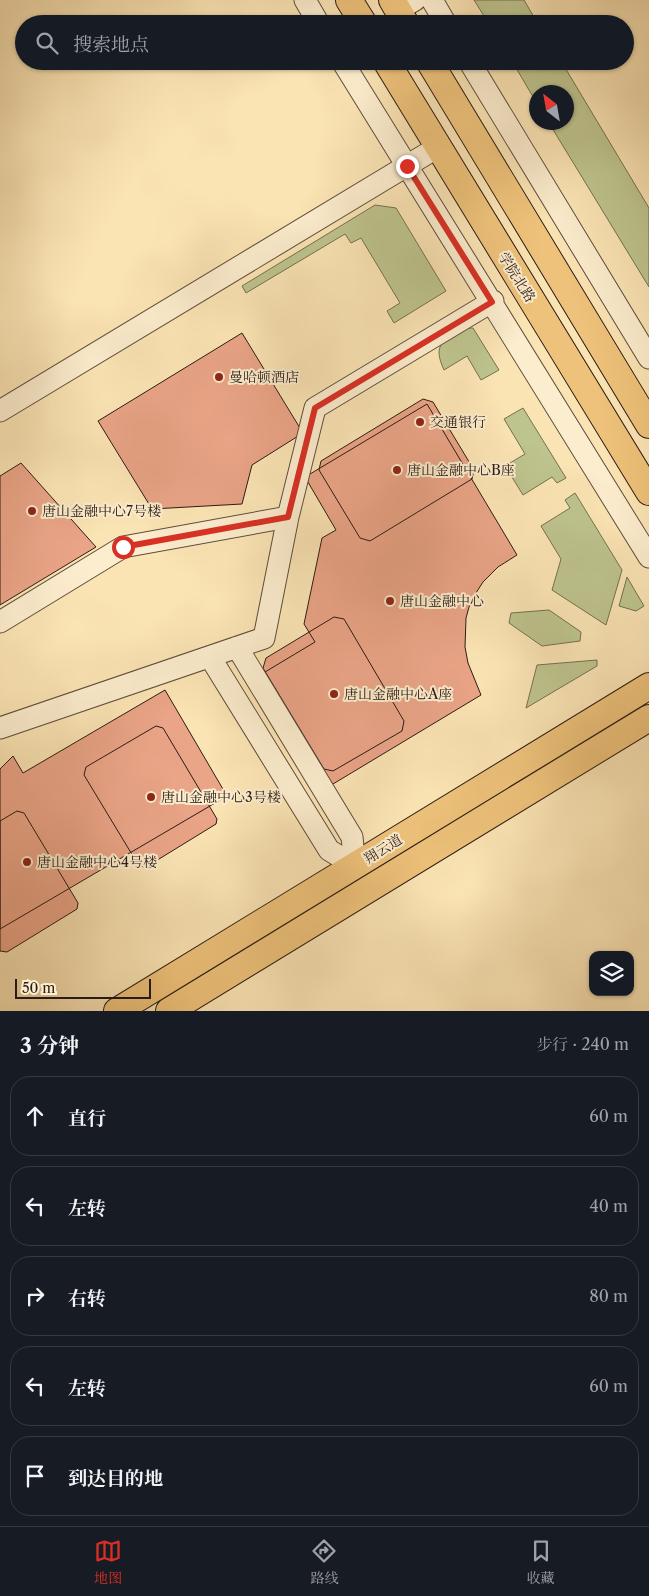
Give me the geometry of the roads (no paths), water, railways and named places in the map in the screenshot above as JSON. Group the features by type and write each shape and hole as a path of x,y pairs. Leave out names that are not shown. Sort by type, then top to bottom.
{"main road":[{"path":"349,0 358,15"},
{"path":"391,15 403,8"},
{"name":"学院北路","path":"391,70 649,492"},
{"path":"434,70 649,425"},
{"name":"翔云道","path":"117,1011 649,686"},
{"name":"翔云道","path":"169,1011 649,718"}],"street":[{"path":"305,0 314,15"},
{"path":"432,0 441,15"},
{"path":"348,70 649,557"},
{"path":"474,70 649,358"},
{"path":"0,411 438,147"},
{"path":"0,728 264,638 288,517 315,408 492,302"},
{"path":"0,622 123,547 288,517"},
{"path":"237,647 352,836 354,866"},
{"path":"210,657 329,850 354,866"}],"place":[{"name":"曼哈顿酒店","path":"219,377"},
{"name":"交通银行","path":"420,422"},
{"name":"唐山金融中心B座","path":"397,470"},
{"name":"唐山金融中心7号楼","path":"32,511"},
{"name":"唐山金融中心","path":"390,601"},
{"name":"唐山金融中心A座","path":"334,694"},
{"name":"唐山金融中心3号楼","path":"151,797"},
{"name":"唐山金融中心4号楼","path":"27,862"}]}
